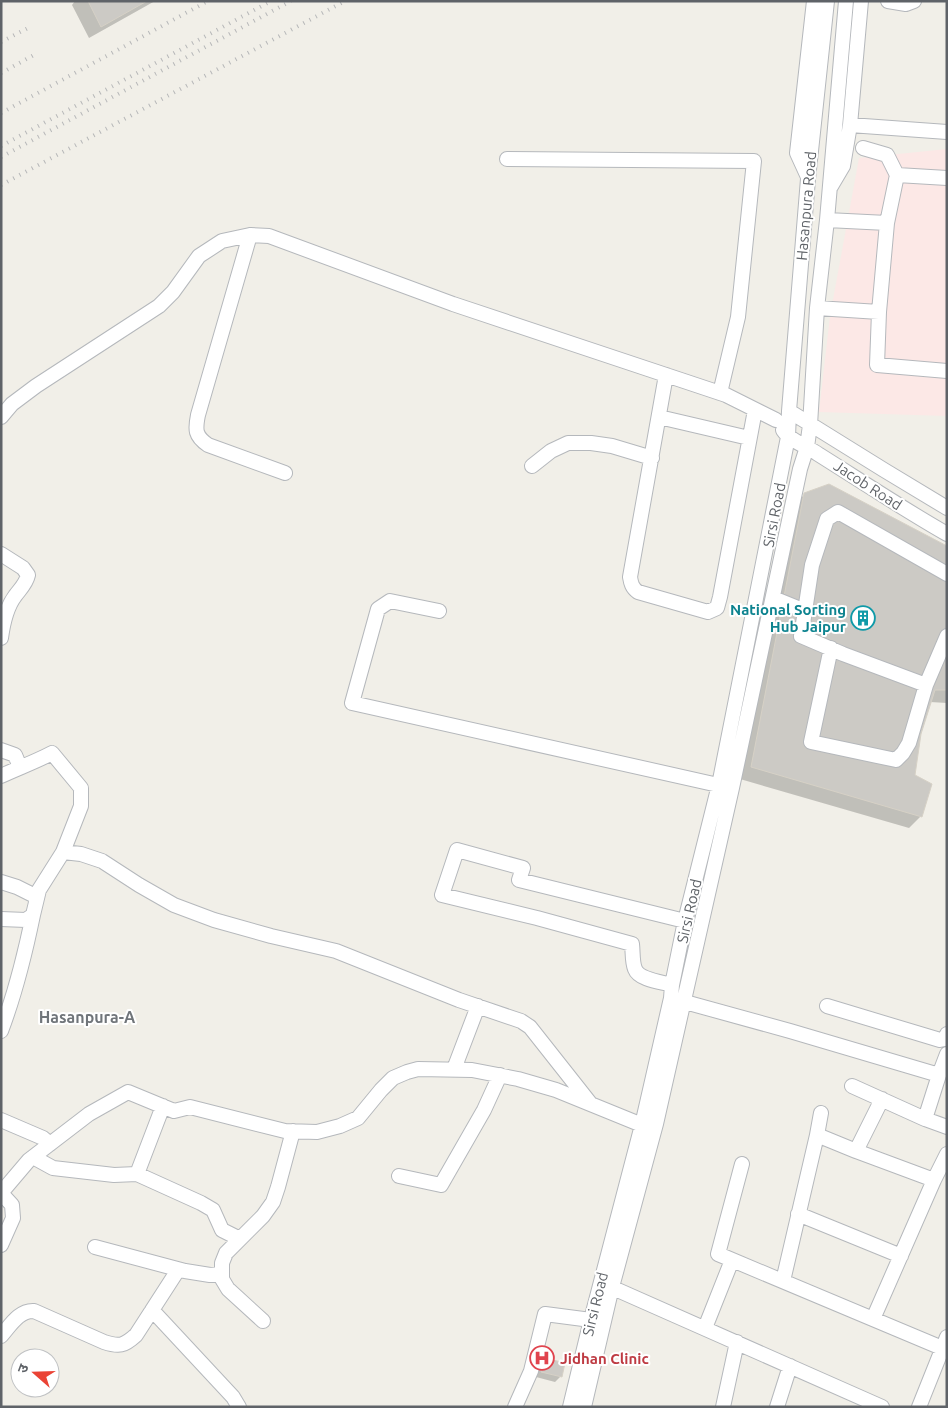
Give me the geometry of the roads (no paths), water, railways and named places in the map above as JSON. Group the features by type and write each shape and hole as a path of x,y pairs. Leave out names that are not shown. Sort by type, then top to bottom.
{"street":[{"name":"Hasanpura Road","path":"790,411 808,179 827,1"},
{"name":"Sirsi Road","path":"584,1407 606,1285 642,1125 772,598 800,469 807,447 810,425 816,308 846,1"},
{"path":"828,192 843,166 850,125 861,1"},
{"path":"888,1 906,4 914,1"},
{"path":"808,179 797,153 810,4"},
{"path":"850,125 947,132"},
{"path":"863,148 887,155 897,175 887,223 879,312 877,365 947,371"},
{"path":"507,159 754,161 738,317 720,393"},
{"path":"897,175 947,178"},
{"path":"826,220 887,223"},
{"path":"250,236 198,415 196,432 200,439 208,445 285,473"},
{"path":"1,417 7,404 159,306 173,292 199,256 222,241 250,236 268,236 453,304 720,393 776,420 788,437"},
{"path":"816,308 879,312"},
{"path":"666,375 630,577 631,584 638,592 708,612 717,608 754,410"},
{"name":"Sirsi Road","path":"570,1407 591,1320 606,1285 656,1124 685,921 725,787 788,437 790,411"},
{"path":"776,420 790,411"},
{"name":"Jacob Road","path":"790,411 947,508"},
{"path":"659,417 749,438"},
{"name":"Jacob Road","path":"788,437 947,534"},
{"path":"532,466 551,451 568,443 591,443 612,446 652,458"},
{"path":"926,685 801,636 812,565 826,519 838,512 947,574"},
{"path":"1,554 23,568 28,575 26,583 9,606 1,638"},
{"path":"772,598 805,611"},
{"path":"439,611 390,601 378,609 352,703 725,787"},
{"path":"831,648 811,742 896,760 903,753 908,742 926,685 947,636"},
{"path":"1,750 15,755 20,767"},
{"path":"1,776 52,753 81,788 81,806 63,852 39,890 26,950 9,1011 1,1032"},
{"path":"685,921 519,880 523,868 457,850 442,895 632,944 634,968 637,973 641,977 675,994 939,1075"},
{"path":"63,852 82,854 102,861 174,905 214,920 336,951 478,1006 521,1020 530,1027 591,1105"},
{"path":"1,882 18,887 37,897"},
{"path":"1,919 26,920 33,914"},
{"path":"454,1069 478,1006"},
{"path":"828,1006 946,1041"},
{"path":"925,1119 947,1054"},
{"path":"1,1245 13,1218 12,1205 1,1193 33,1157 89,1114 128,1092 174,1111 190,1107 285,1131 316,1132 340,1126 358,1118 393,1078 407,1072 418,1068 472,1070 518,1079 556,1090 642,1125"},
{"path":"399,1176 441,1185 484,1110 500,1075"},
{"path":"852,1086 947,1127"},
{"path":"856,1151 882,1099"},
{"path":"137,1174 163,1106"},
{"path":"783,1281 818,1135 821,1113"},
{"path":"1,1120 43,1138 50,1144"},
{"path":"263,1321 228,1289 222,1280 222,1263 226,1253 263,1216 273,1202 293,1131"},
{"path":"818,1135 934,1180"},
{"path":"873,1319 947,1154"},
{"path":"33,1157 53,1168 114,1174 137,1174 213,1210 222,1230 240,1239"},
{"path":"742,1164 718,1254 873,1319 945,1342 918,1407"},
{"path":"798,1214 900,1256"},
{"path":"95,1247 178,1270 198,1274 221,1274"},
{"path":"705,1328 732,1260"},
{"path":"1,1336 19,1316 28,1310 104,1342 121,1345 136,1335 178,1270"},
{"path":"606,1285 882,1407"},
{"path":"152,1310 233,1397 239,1407"},
{"path":"515,1407 531,1371 545,1314 591,1320"},
{"path":"723,1407 737,1342"},
{"path":"777,1407 790,1366"}],"railway":[{"path":"1,113 208,1"},
{"path":"1,146 271,1"},
{"path":"1,157 291,1"},
{"path":"1,185 345,1"},
{"path":"1,42 28,28"},
{"path":"1,73 34,55"}],"place":[{"name":"National Sorting Hub Jaipur","path":"863,618"},
{"name":"Jidhan Clinic","path":"542,1358"}],"district":[{"name":"Hasanpura-A","path":"87,1017"}]}
